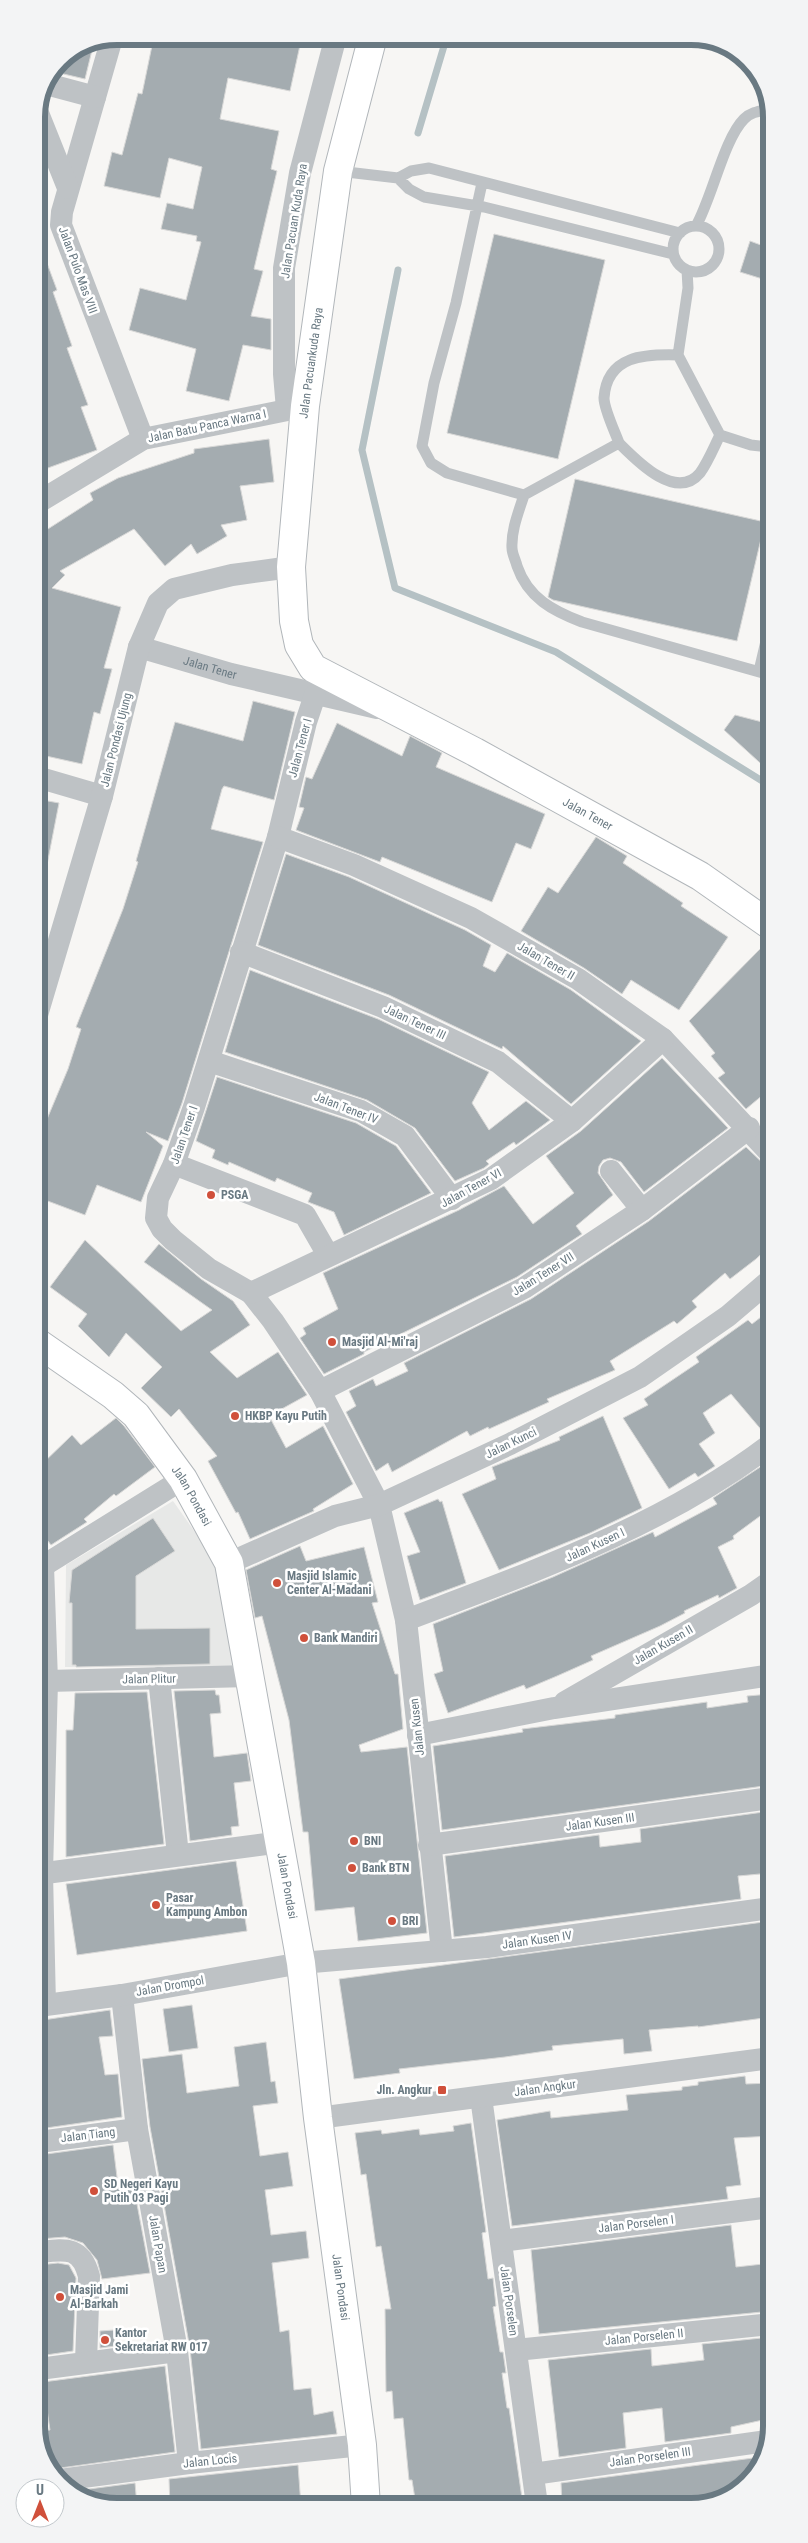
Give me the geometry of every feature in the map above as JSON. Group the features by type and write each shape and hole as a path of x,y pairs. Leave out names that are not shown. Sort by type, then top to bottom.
{"street":[{"name":"Jalan Pacuan Kuda Raya","path":"297,372 284,268 300,173 334,45"},
{"name":"Jalan Pacuankuda Raya","path":"324,687 299,645 294,621 291,567 297,372 350,173 371,45"},
{"name":"Jalan Pulo Mas VIII","path":"110,46 68,188 61,224 64,238 143,439"},
{"path":"52,85 95,96"},
{"path":"45,130 68,188"},
{"name":"Jalan Batu Panca Warna I","path":"45,498 143,439 296,408"},
{"name":"Jalan Pondasi Ujung","path":"45,988 102,796 138,647 158,603 174,589 232,575 291,567"},
{"name":"Jalan Tener","path":"138,647 324,687 400,712 700,876 763,920"},
{"name":"Jalan Tener I","path":"324,687 306,722 278,837 241,952 209,1061 174,1164 158,1198 155,1209 156,1218 162,1229 208,1268 251,1293 273,1321 320,1391 379,1505"},
{"path":"45,779 102,796"},
{"name":"Jalan Tener II","path":"278,837 354,865 471,918 578,979 663,1039 763,1145"},
{"name":"Jalan Tener III","path":"241,952 383,1007 498,1062 572,1121"},
{"name":"Jalan Tener VI","path":"251,1293 328,1255 452,1199 490,1179 572,1121 663,1039"},
{"name":"Jalan Tener IV","path":"209,1061 361,1111 384,1122 405,1136 452,1199"},
{"name":"Jalan Tener VII","path":"320,1391 524,1288 642,1210 748,1128"},
{"path":"174,1164 306,1215 328,1255"},
{"path":"611,1171 642,1210"},
{"name":"Jalan Kunci","path":"229,1563 335,1516 379,1505 510,1444 640,1376 728,1316 763,1286"},
{"name":"Jalan Pondasi","path":"45,1348 113,1395 136,1415 183,1479 229,1563 281,1842 301,1964 318,2118 362,2445 365,2498"},
{"name":"Jalan Kusen I","path":"406,1620 562,1561 663,1513 763,1449"},
{"path":"45,1559 183,1479"},
{"name":"Jalan Kusen","path":"379,1505 406,1620 442,1951"},
{"name":"Jalan Kusen II","path":"554,1708 763,1587"},
{"path":"45,1647 47,1681 45,1736"},
{"name":"Jalan Plitur","path":"47,1681 250,1676"},
{"name":"Jalan Kusen II","path":"418,1735 554,1708 763,1676"},
{"path":"159,1678 178,1855"},
{"name":"Jalan Kusen III","path":"430,1845 763,1799"},
{"path":"45,1873 281,1842"},
{"name":"Jalan Kusen IV","path":"301,1964 487,1947 763,1909"},
{"name":"Jalan Drompol","path":"45,2005 122,1995 301,1964"},
{"name":"Jalan Papan","path":"122,1995 137,2129 177,2352 189,2463"},
{"name":"Jalan Angkur","path":"318,2118 763,2059"},
{"name":"Jalan Porselen","path":"481,2097 536,2498"},
{"name":"Jalan Tiang","path":"45,2141 137,2129"},
{"name":"Jalan Porselen I","path":"500,2241 763,2207"},
{"path":"45,2252 71,2251 81,2255 86,2263 89,2276 86,2362"},
{"name":"Jalan Porselen II","path":"516,2350 763,2325"},
{"path":"45,2368 177,2352"},
{"name":"Jalan Porselen III","path":"533,2474 760,2443"},
{"name":"Jalan Locis","path":"68,2479 189,2463 362,2445"}],"lane":[{"path":"700,227 728,146 743,120 754,112 762,110"},
{"path":"350,173 394,177 411,171 430,168 680,233 700,227 712,233 717,241 717,258 704,271 691,271 679,266 673,254 674,240 680,233"},
{"path":"394,177 409,189 424,197 476,206 673,254"},
{"path":"482,183 456,303 434,383 422,446 431,463 447,473 524,495 619,443"},
{"path":"691,271 678,355 720,435 763,446"},
{"path":"678,355 651,354 627,360 611,375 604,399 619,443 645,470 677,483 689,481 699,474 720,435"},
{"path":"524,495 514,530 512,549 521,578 537,599 558,612 582,622 763,673"}],"shaded area":[{"path":"173,1501 202,1542 222,1580 234,1667 65,1667 66,1565"}],"building":[{"path":"152,45 300,45 290,91 228,78 220,119 279,131 271,169 277,171 254,269 263,271 251,316 271,319 271,350 243,345 229,401 186,391 196,349 129,330 140,288 186,300 201,242 196,241 197,236 161,229 167,203 193,209 202,167 169,158 160,198 104,186 112,152 122,155 138,93 142,94"},
{"path":"92,49 85,79 60,73 77,57"},
{"path":"494,234 605,260 558,459 447,433"},
{"path":"750,241 763,246 763,279 740,272"},
{"path":"45,258 57,290 53,292 72,346 67,348 88,405 81,407 97,450 45,469"},
{"path":"269,439 274,482 240,486 247,520 221,525 227,536 197,554 191,544 165,566 134,529 60,571 65,575 52,588 121,607 104,668 112,669 100,714 94,712 82,764 45,756 45,531 93,500 90,493 118,478 194,453 194,449"},
{"path":"575,479 763,522 763,530 737,641 553,600 548,597"},
{"path":"253,701 295,712 274,800 224,786 222,789 211,829 263,842 182,1103 168,1141 146,1132 163,1146 141,1202 97,1185 85,1215 45,1200 45,1124 68,1069 81,1029 76,1027 123,909 138,862 136,861 175,722 243,741"},
{"path":"735,715 763,722 763,766 724,730"},
{"path":"337,723 402,756 410,736 442,753 436,767 545,814 531,849 516,843 492,902 382,857 380,862 296,830 304,808 299,807 306,777 312,779"},
{"path":"45,800 59,803 45,870"},
{"path":"596,837 627,856 623,863 683,903 681,906 728,937 679,1010 631,980 622,994 584,968 521,931 548,887 558,893"},
{"path":"286,854 349,877 465,930 491,945 483,966 495,972 507,953 571,990 641,1041 571,1104 503,1046 502,1049 389,995 258,945"},
{"path":"761,948 763,950 763,1095 746,1109 718,1078 725,1073 711,1056 715,1053 689,1021"},
{"path":"250,970 378,1019 489,1072 472,1103 489,1130 526,1101 550,1120 516,1145 514,1142 486,1161 489,1164 484,1168 455,1181 415,1128 367,1100 225,1052"},
{"path":"662,1058 728,1128 644,1192 621,1162 610,1158 603,1160 599,1166 598,1173 613,1195 576,1226 582,1234 517,1277 364,1352 364,1354 324,1374 300,1338 306,1334 303,1328 338,1309 323,1273 459,1210 504,1186 533,1224 574,1193 546,1156 581,1131"},
{"path":"217,1077 356,1123 396,1146 431,1193 344,1235 334,1212 308,1202 312,1193 277,1178 275,1182 229,1162 228,1165 212,1158 215,1150 196,1141"},
{"path":"746,1147 763,1163 763,1252 730,1279 725,1273 692,1301 697,1307 677,1324 674,1321 610,1361 615,1370 547,1399 549,1402 489,1429 488,1427 470,1436 467,1431 392,1472 388,1463 376,1471 346,1412 356,1406 349,1391 373,1379 376,1386 408,1371 404,1363 531,1299 649,1221"},
{"path":"85,1240 181,1331 212,1310 144,1262 159,1244 201,1279 233,1301 250,1325 210,1352 237,1378 278,1352 307,1395 269,1416 286,1448 323,1426 353,1484 313,1509 314,1511 250,1539 238,1512 236,1513 208,1461 217,1456 179,1409 171,1417 141,1388 162,1367 126,1333 109,1357 78,1326 87,1314 50,1287"},
{"path":"763,1315 763,1432 731,1394 703,1413 715,1433 699,1444 715,1466 698,1477 695,1473 669,1489 623,1418 648,1405 644,1399 699,1362 696,1357 748,1320 752,1324"},
{"path":"603,1416 642,1508 590,1533 499,1570 462,1494 496,1479 492,1467 560,1440 559,1437"},
{"path":"116,1418 155,1467 116,1496 114,1494 84,1519 87,1522 51,1545 45,1537 45,1461 72,1435 81,1445"},
{"path":"763,1465 763,1514 733,1536 734,1539 718,1547 737,1588 719,1598 718,1595 684,1611 685,1613 660,1626 591,1656 593,1660 557,1676 526,1689 524,1685 448,1713 434,1674 443,1671 433,1624 553,1577 653,1532 655,1537 717,1504 713,1498"},
{"path":"438,1499 440,1502 442,1501 466,1583 420,1600 407,1556 420,1552 404,1513"},
{"path":"153,1518 175,1551 136,1576 136,1629 210,1628 210,1664 76,1667 76,1665 72,1665 72,1603 69,1603 72,1570"},
{"path":"300,1546 306,1561 364,1547 378,1602 372,1603 395,1674 398,1674 403,1729 359,1745 361,1752 407,1747 427,1933 358,1941 354,1907 315,1911 308,1832 303,1832 289,1720 262,1616 255,1618 246,1570"},
{"path":"215,1690 216,1695 219,1695 221,1713 210,1714 214,1757 247,1753 251,1781 234,1783 239,1826 231,1827 232,1835 190,1841 174,1691"},
{"path":"147,1692 164,1844 66,1857 66,1730 73,1730 75,1693"},
{"path":"763,1695 763,1786 442,1830 433,1746 523,1732 522,1729 615,1718 615,1715 707,1702 707,1708 748,1702 747,1696"},
{"path":"763,1812 763,1874 738,1876 741,1899 454,1937 445,1856 599,1835 600,1847 641,1842 640,1829"},
{"name":"Pasar Kampung Ambon","path":"236,1861 247,1931 77,1955 66,1884"},
{"path":"763,1922 763,2018 698,2027 649,2030 652,2051 624,2054 623,2039 552,2046 553,2050 399,2069 400,2073 354,2079 339,1979"},
{"path":"192,2005 198,2048 169,2052 163,2009"},
{"path":"110,2010 113,2036 99,2037 105,2075 118,2074 122,2117 45,2128 45,2020"},
{"path":"266,2042 271,2082 275,2081 278,2103 253,2106 260,2156 288,2152 293,2186 265,2190 271,2235 306,2231 309,2258 272,2263 280,2332 289,2330 294,2390 311,2388 314,2415 333,2411 337,2434 201,2449 190,2349 150,2127 142,2059 182,2054 187,2093 239,2086 234,2047"},
{"path":"745,2076 746,2084 763,2083 763,2136 734,2138 741,2185 726,2187 728,2199 512,2226 497,2120 550,2111 551,2118 628,2110 626,2095 682,2090 682,2087 698,2085 698,2082"},
{"path":"471,2123 486,2232 482,2233 488,2279 493,2278 496,2306 493,2307 500,2352 503,2352 506,2373 502,2373 522,2498 415,2498 412,2480 409,2480 403,2418 394,2419 392,2391 386,2392 385,2309 391,2309 381,2246 376,2247 366,2174 361,2175 355,2133 381,2130 382,2134 419,2129 420,2135 454,2131 453,2126"},
{"name":"SD Negeri Kayu Putih 03 Pagi","path":"113,2145 118,2185 133,2183 150,2273 102,2279 97,2260 83,2243 65,2237 45,2239 45,2154"},
{"path":"731,2225 736,2267 763,2264 763,2312 539,2334 531,2250"},
{"name":"Masjid Jami Al-Barkah","path":"58,2263 69,2265 76,2278 73,2351 45,2355 45,2264"},
{"name":"Kantor Sekretariat RW 017","path":"114,2330 115,2346 100,2348 100,2331"},
{"path":"763,2338 763,2420 731,2427 731,2433 665,2442 662,2408 623,2413 626,2448 559,2457 548,2360 651,2349 652,2366 704,2360 702,2344"},
{"path":"165,2366 175,2452 59,2468 47,2445 45,2430 50,2430 45,2382"},
{"path":"755,2458 739,2480 723,2491 710,2496 691,2498 562,2498 561,2483"},
{"path":"298,2465 300,2498 170,2498 169,2479"},
{"path":"135,2483 136,2498 98,2496 83,2490"}],"waterway":[{"path":"418,133 444,45"},
{"path":"398,270 362,450 395,588 556,652 763,782"}],"place":[{"name":"PSGA","path":"211,1195"},
{"name":"Masjid Al-Mi'raj","path":"332,1342"},
{"name":"HKBP Kayu Putih","path":"235,1416"},
{"name":"Masjid Islamic Center Al-Madani","path":"277,1583"},
{"name":"Bank Mandiri","path":"304,1638"},
{"name":"BNI","path":"354,1841"},
{"name":"Bank BTN","path":"352,1868"},
{"name":"Pasar Kampung Ambon","path":"156,1905"},
{"name":"BRI","path":"392,1921"},
{"name":"Jln. Angkur","path":"442,2090"},
{"name":"SD Negeri Kayu Putih 03 Pagi","path":"94,2191"},
{"name":"Masjid Jami Al-Barkah","path":"60,2297"},
{"name":"Kantor Sekretariat RW 017","path":"105,2340"}]}
